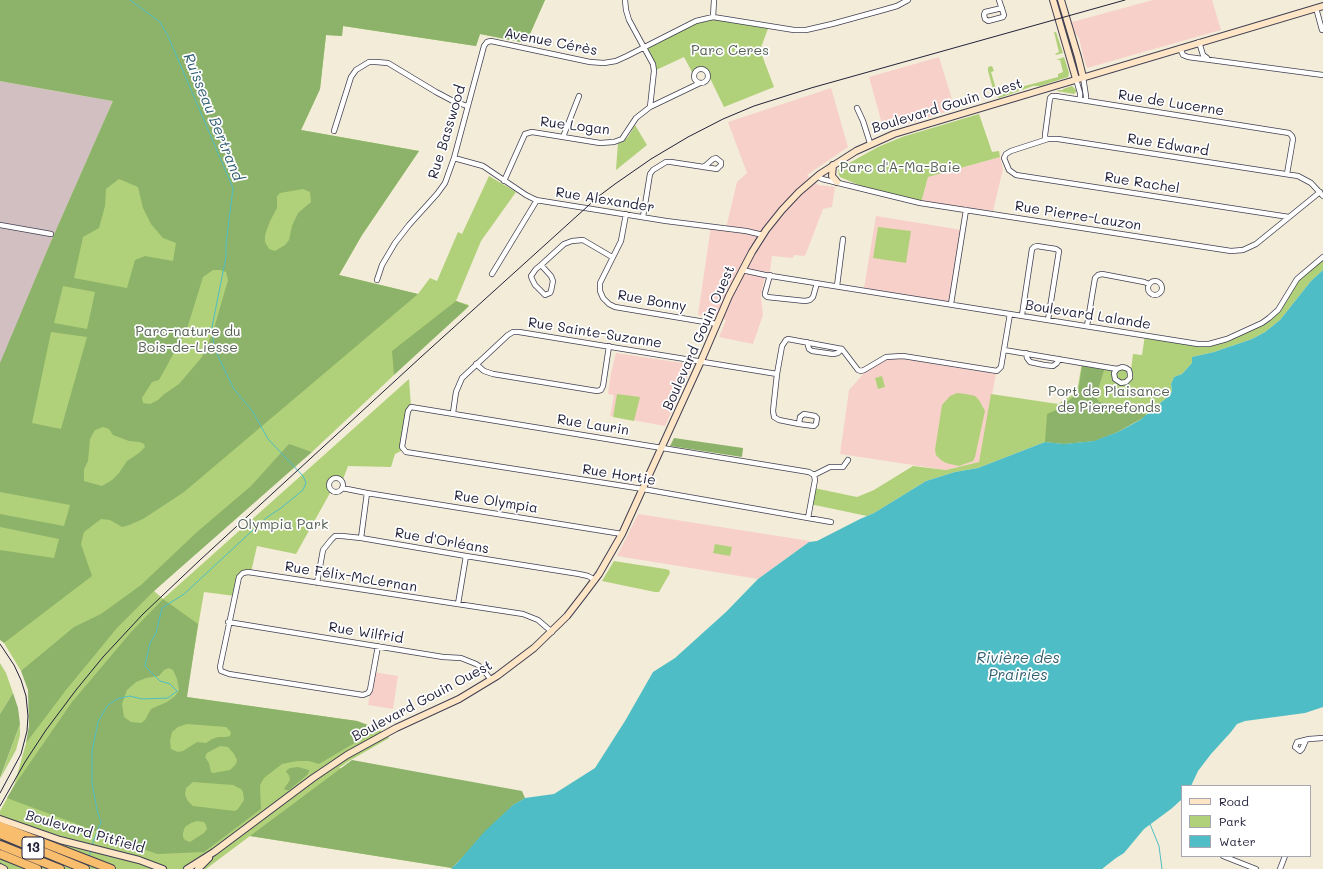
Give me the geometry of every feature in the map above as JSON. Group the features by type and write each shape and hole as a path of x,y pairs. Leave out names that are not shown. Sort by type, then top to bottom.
{"highway":[{"path":"0,826 108,868"},
{"name":"13","path":"0,834 85,869"},
{"name":"13","path":"0,845 60,869"},
{"path":"0,854 37,869"}],"main road":[{"path":"1053,0 1080,78"},
{"path":"1061,0 1080,64 1080,78"},
{"name":"Boulevard Gouin Ouest","path":"187,869 214,852 313,778 347,755 388,731 455,701 491,680 523,657 552,632 576,605 594,580 622,534 702,361 729,296 742,270 763,235 785,207 817,176 870,143 903,130 1320,7"},
{"path":"833,165 832,176 837,182"},
{"name":"Boulevard Pitfield","path":"0,819 74,844 139,860 163,869"},
{"name":"Boulevard Gouin Ouest","path":"198,869 214,852"},
{"path":"0,867 4,869"}],"street":[{"path":"625,0 629,20 645,48 654,70 650,107"},
{"path":"713,17 714,0"},
{"name":"Avenue Cérès","path":"487,42 491,41 590,62 604,63 616,61 696,22 713,17 794,30 806,30 897,6 908,0"},
{"path":"999,0 1002,8"},
{"path":"1320,7 1322,30"},
{"name":"Rue Basswood","path":"377,280 382,265 395,243 445,183 454,158 484,46 487,42"},
{"path":"1199,42 1204,56 1213,60"},
{"path":"1180,48 1181,53 1186,57 1323,76"},
{"path":"334,131 351,77 356,70 369,62 388,63 452,101 467,106"},
{"path":"1080,78 1080,100"},
{"path":"1080,78 1086,95 1086,100"},
{"name":"Rue Logan","path":"504,181 525,134 532,132 600,143 614,142 622,139 636,118 650,107 700,83"},
{"path":"563,137 579,96"},
{"name":"Rue de Lucerne","path":"1045,140 1050,97 1056,96 1086,100 1289,133 1293,139 1287,174"},
{"path":"857,108 870,143"},
{"name":"Rue Edward","path":"1005,155 1011,150 1045,140 1058,139 1298,176 1307,180 1321,194"},
{"name":"Rue Rachel","path":"1005,155 1007,168 1016,174 1289,217"},
{"name":"Rue Alexander","path":"454,158 483,166 526,195 537,200 643,217 746,231 763,235"},
{"path":"643,217 650,174 653,170 666,162 704,167"},
{"name":"Rue Pierre-Lauzon","path":"817,176 822,179 920,203 1232,251 1243,250 1251,247 1321,194"},
{"path":"492,274 537,200"},
{"path":"951,304 966,210"},
{"name":"Rue Bonny","path":"626,214 621,241 600,283 600,291 603,298 615,307 717,324"},
{"path":"0,225 51,234"},
{"path":"838,286 843,239"},
{"path":"541,265 551,276 553,281 551,291 545,295 540,291 531,276 541,265 564,244 572,240 583,240 612,257"},
{"path":"1022,316 1032,249 1034,246 1037,246 1056,249 1059,251 1048,320"},
{"name":"Boulevard Lalande","path":"742,270 1198,344 1209,344 1249,330 1269,318 1278,310 1297,279 1323,257"},
{"path":"1087,326 1095,278 1098,275 1102,274 1149,284"},
{"path":"770,275 764,295 767,297 805,301 810,300 815,294 817,283"},
{"path":"799,424 779,420 774,417 773,411 777,374 783,343 788,339 842,349 858,370 861,371 886,357 903,356 997,371 1001,366 1010,314"},
{"name":"Rue Sainte-Suzanne","path":"453,413 454,400 458,385 462,378 513,332 609,346 777,374"},
{"path":"807,342 809,349 812,351 833,354 838,353 842,349"},
{"path":"476,364 484,371 493,374 597,391 601,390 603,386 609,346"},
{"path":"1004,350 1117,369"},
{"path":"1026,353 1030,362 1053,366 1059,359"},
{"name":"Rue Laurin","path":"403,450 402,447 408,412 411,407 809,472 814,475"},
{"name":"Rue Hortie","path":"403,450 414,454 831,522"},
{"path":"808,518 815,480 814,475 830,467 843,467 848,460"},
{"name":"Rue Olympia","path":"342,488 622,534"},
{"path":"361,538 367,493"},
{"name":"Rue d'Orléans","path":"317,583 324,550 330,540 335,536 361,538 582,574 594,580"},
{"path":"458,604 466,556"},
{"name":"Rue Félix-McLernan","path":"378,646 370,690 368,693 363,695 228,674 221,671 220,667 228,622 239,577 243,573 248,572 527,615 538,620 552,632"},
{"name":"Rue Wilfrid","path":"228,622 467,660 482,668 491,680"},
{"path":"1306,740 1323,738"},
{"path":"1229,857 1256,869"},
{"path":"1280,869 1285,857"}],"shaded area":[{"path":"1153,0 1212,0 1221,30 1087,68 1079,38 1075,33 1072,22"},
{"path":"939,57 955,109 884,131 869,77"},
{"path":"0,81 113,101 0,366"},
{"path":"831,88 848,147 807,175 818,185 835,187 832,207 823,209 805,256 794,255 793,258 772,256 770,271 764,280 761,296 763,315 753,344 719,337 726,320 714,315 713,317 698,315 711,226 726,228 737,182 747,173 728,122"},
{"path":"1000,157 1003,169 993,211 921,203 928,177"},
{"path":"876,216 962,230 950,302 864,288"},
{"path":"616,353 689,364 690,371 665,426 610,416 614,395 608,394"},
{"path":"889,358 898,358 996,374 979,462 946,470 840,454 849,390 865,372"},
{"path":"638,514 810,541 758,579 617,556"},
{"path":"374,672 398,676 393,709 368,705"}],"green space":[{"name":"Parc-nature du Bois-de-Liesse","path":"0,0 545,0 526,43 480,34 476,46 343,26 342,36 326,35 320,89 301,130 419,151 362,235 339,275 418,294 430,278 437,281 458,232 462,234 489,176 516,192 481,241 456,301 469,305 465,310 394,374 312,452 309,451 154,591 163,599 409,379 411,407 408,411 403,450 395,454 391,467 348,466 342,482 337,479 333,479 330,482 329,486 331,489 334,492 338,492 330,493 296,554 257,546 251,572 238,577 235,596 204,592 186,697 357,721 374,727 385,733 389,738 339,768 525,798 513,805 452,868 250,836 206,869 0,869 0,811 14,786 29,733 29,690 22,670 21,671 5,643 0,638 0,364 50,244 113,101 0,81"},
{"path":"0,0 545,0 526,43 480,34 476,46 343,26 342,36 326,35 320,89 301,130 419,151 362,235 339,275 418,294 184,492 143,519 129,525 122,527 110,520 101,519 84,532 81,544 92,576 4,643 0,640 0,550 54,558 59,539 0,527 0,514 64,526 70,505 0,492 0,363 50,244 113,101 0,81","holes":["119,179 138,187 143,208 151,224 163,238 176,243 173,261 145,256 135,260 127,288 74,278 83,237 99,228 105,206 106,189","303,189 310,192 311,202 298,213 292,226 289,240 285,245 275,251 269,249 265,242 265,235 277,208 277,196 280,193","213,270 220,270 226,272 228,280 213,332 202,357 179,384 158,400 150,404 143,403 142,398 152,382 159,380 187,329 203,277","63,286 95,292 87,329 54,323","51,332 87,337 61,429 32,423","103,427 109,429 113,435 129,441 140,442 144,444 145,447 127,461 112,480 102,486 84,481 84,469 88,461 90,439 95,430"]},
{"name":"Parc Ceres","path":"713,17 769,26 760,50 774,87 724,107 707,72 704,69 699,69 692,72 684,57 654,71 645,48 696,21"},
{"path":"1054,32 1056,32 1063,53 1056,55 1055,54 1059,52"},
{"path":"1064,57 1069,73 1068,77 1022,90 1021,87 1058,77 1058,74 1063,72 1060,60 1056,60"},
{"path":"992,66 994,71 991,72 996,89 999,88 1001,92 1018,87 1019,91 999,98 997,97 994,93 988,71 988,67"},
{"path":"1072,86 1076,90 1074,94 1057,91 1063,90"},
{"name":"Parc d'A-Ma-Baie","path":"979,114 992,152 999,151 1000,157 928,177 921,203 870,190 840,177 839,175 838,170 842,167 878,147 902,137"},
{"path":"635,125 647,145 616,170 618,142 628,137"},
{"path":"878,227 911,231 906,263 873,258"},
{"name":"Port de Plaisance de Pierrefonds","path":"1323,259 1323,270 1311,281 1280,320 1265,332 1252,339 1214,352 1192,357 1192,363 1182,374 1174,377 1171,384 1172,391 1170,395 1140,420 1094,441 1064,444 1045,442 978,468 955,472 926,481 867,516 810,504 814,488 857,497 874,490 913,466 946,470 979,462 991,394 1058,404 1077,392 1082,362 1131,370 1133,354 1142,355 1145,335 1213,344 1262,325 1275,316 1287,301 1298,280"},
{"path":"456,301 469,306 394,375 392,351"},
{"path":"1082,366 1104,370 1096,397 1099,402 1144,411 1146,416 1118,432 1095,441 1064,444 1045,442 1047,414 1058,409 1078,393"},
{"path":"882,376 885,387 878,389 875,378"},
{"path":"957,393 975,396 985,411 975,457 973,461 959,466 946,463 941,460 936,455 935,450 942,405 950,396"},
{"path":"617,394 640,397 634,421 613,417"},
{"path":"674,438 743,448 742,457 670,446"},
{"path":"289,444 312,452 154,591 117,628 66,690 26,743 29,726 28,690 21,671 74,627 101,614 141,585 197,532 251,486"},
{"path":"715,544 732,547 730,556 713,553"},
{"path":"614,561 665,569 669,570 670,573 659,592 602,581"},
{"path":"163,599 198,624 187,697 357,721 378,729 319,764 309,761 297,761 282,764 264,778 260,785 261,809 204,852 157,854 7,798 72,702 132,631","holes":["169,668 173,670 177,679 179,690 175,696 167,702 151,709 145,720 141,723 131,722 124,717 122,704 127,690 136,682 146,678 159,676 164,670","187,724 226,727 231,732 230,736 218,737 206,743 197,742 183,751 178,752 171,749 170,741 172,732 178,727","220,746 228,747 237,760 236,764 230,770 213,773 211,772 209,763 205,757 207,753","193,782 233,785 241,789 244,800 235,811 193,806 187,800 185,794 186,788","197,821 204,822 207,829 204,833 190,842 185,840 183,837 185,827"]},
{"path":"0,663 6,673 13,693 0,714"},
{"path":"13,693 18,708 20,724 0,778 0,714"},
{"path":"20,724 20,735 16,750 0,779"},
{"path":"352,760 522,791 525,798 513,805 452,868 250,836"},
{"path":"298,767 309,770 308,774 289,790 284,789 290,780 289,775 286,772 287,770"}],"water":[{"name":"Rivière des Prairies","path":"1323,270 1323,707 1305,713 1245,721 1237,724 1198,771 1191,785 1181,785 1181,800 1144,829 1124,853 1102,869 451,869 485,831 513,805 525,798 554,794 595,768 625,721 653,672 675,658 726,612 758,579 809,542 817,541 874,513 926,481 955,472 978,468 1045,442 1064,444 1094,441 1118,432 1140,420 1170,395 1172,391 1171,384 1174,377 1182,374 1192,363 1192,357 1214,352 1252,339 1265,332 1280,320 1311,281"}],"waterway":[{"name":"Ruisseau Bertrand","path":"92,845 101,822 92,783 92,751 98,722 107,706 117,699 130,696 142,699 168,698 177,691 170,684 160,681 145,666 150,643 156,633 162,608 184,594 266,518 303,490 306,483 303,476 268,439 253,412 234,389 214,347 212,327 226,257 226,244 233,188 168,36 160,22 130,0"},
{"path":"1150,824 1159,846 1162,869"},
{"name":"Ruisseau Bertrand","path":"89,857 91,850"}],"tram line":[{"path":"0,806 25,762 46,730 103,657 143,614 421,357 599,196 615,184 651,159 688,137 723,119 754,106 811,88 1125,0"},
{"path":"0,644 14,665 21,680 26,696 28,716 27,731 21,754 0,793"}],"park label":[{"name":"Olympia Park","path":"283,525"}]}
